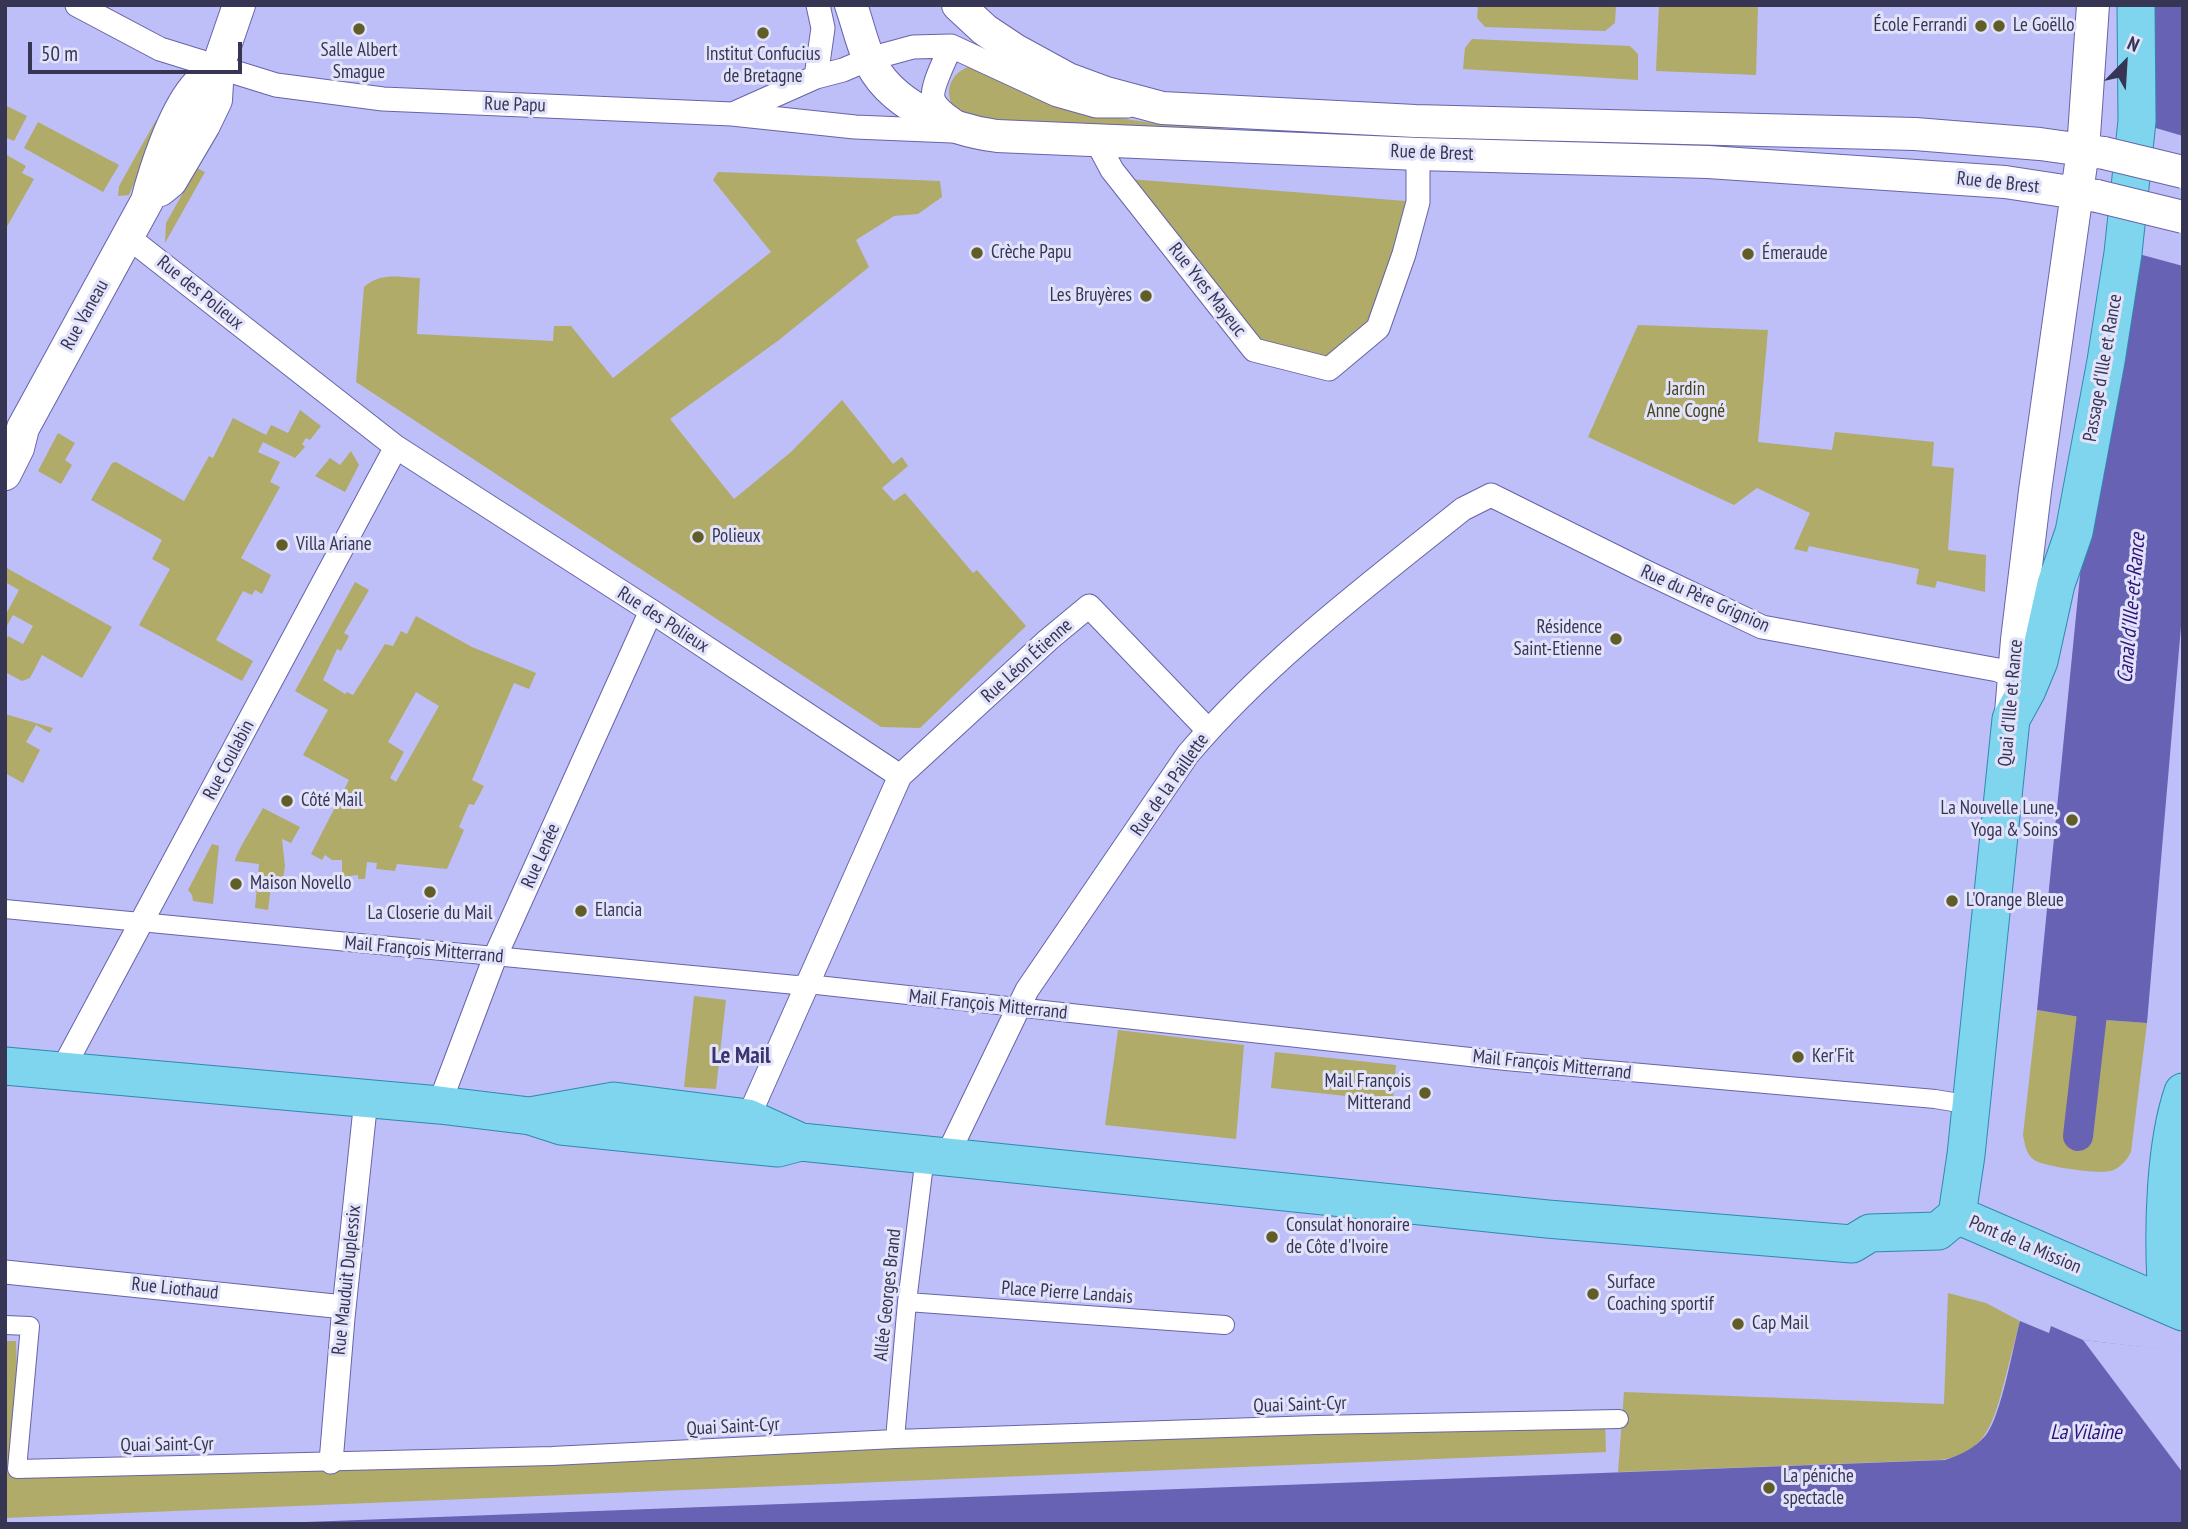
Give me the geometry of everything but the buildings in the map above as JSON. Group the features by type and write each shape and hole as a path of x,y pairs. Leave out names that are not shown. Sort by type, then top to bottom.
{"main road":[{"name":"Rue Vaneau","path":"5,474 18,448 14,434 147,201 171,181 204,125 216,100 218,66 239,5"},
{"name":"Rue de Brest","path":"851,5 869,59 884,79 908,103 969,132 997,136 1418,154 1734,163 2005,182 2087,194 2183,217"},
{"name":"Rue de Brest","path":"958,5 985,30 1068,79 1162,108 1390,120 1915,135 2040,144 2094,151 2183,172"},
{"name":"Quai d'Ille et Rance","path":"1957,1215 1971,1105 2017,640 2035,491 2094,151 2093,5"},
{"name":"Passage d'Ille et Rance","path":"2011,719 2039,661 2056,584 2074,532 2106,361 2123,253 2137,121 2136,5"},
{"path":"5,1066 439,1105 530,1116 561,1126 719,1143 778,1148 801,1142"},
{"path":"2177,1295 2166,1205 2175,1113 2183,1091"},
{"path":"530,1116 614,1101 748,1118 801,1142 1534,1217 1852,1244 1870,1233 1938,1231 1957,1215"},
{"name":"Pont de la Mission","path":"1957,1215 2017,1217 2177,1295"}],"street":[{"name":"Rue Papu","path":"77,5 160,49 276,85 383,99 732,114 855,127 969,132"},
{"path":"816,77 823,29 818,5"},
{"path":"732,114 816,77 869,59 912,47 951,46 1057,95 1096,107 1148,105"},
{"path":"951,46 933,91 933,100 969,132"},
{"name":"Rue Yves Mayeuc","path":"1096,140 1112,170 1254,350 1329,369 1378,328 1404,254 1418,202 1418,154"},
{"name":"Rue des Polieux","path":"128,237 396,447 900,776"},
{"name":"Rue Coulabin","path":"61,1072 396,447"},
{"name":"Rue du Père Grignion","path":"1492,495 1762,627 1998,670 2015,677"},
{"name":"Rue de la Paillette","path":"936,1157 1027,990 1188,754 1208,730 1309,634 1463,509 1492,495"},
{"name":"Rue Léon Étienne","path":"900,776 1048,640 1089,606 1208,730"},
{"name":"Rue Lenée","path":"439,1105 495,957 651,611"},
{"path":"748,1118 900,776"},
{"name":"Mail François Mitterrand","path":"5,909 495,957 808,984 1506,1061 1936,1099 1971,1105"},
{"name":"Rue Mauduit Duplessix","path":"331,1462 366,1099"},
{"name":"Allée Georges Brand","path":"895,1439 907,1302 936,1157"},
{"name":"Rue Liothaud","path":"5,1272 344,1307"},
{"name":"Place Pierre Landais","path":"907,1302 1225,1325"},
{"name":"Quai Saint-Cyr","path":"5,1325 30,1326 18,1469 599,1455 895,1439 1315,1425 1619,1419"}],"green space":[{"path":"1478,5 1616,5 1615,23 1605,31 1485,27 1477,18"},
{"path":"1659,5 1758,5 1756,75 1656,71"},
{"path":"1472,39 1630,46 1638,54 1638,80 1463,69 1465,48"},
{"path":"968,67 975,67 1092,114 1159,124 1223,127 1222,132 982,121 955,109 949,97 953,79"},
{"path":"5,105 27,116 14,141 5,137"},
{"path":"156,120 161,123 129,195 118,196 119,186"},
{"path":"38,122 119,165 103,192 24,148"},
{"path":"5,154 26,166 22,173 34,179 5,230"},
{"path":"197,168 205,172 165,243 166,223"},
{"path":"718,172 940,181 942,197 918,214 894,216 856,240 869,267 779,340 670,419 734,499 791,452 842,400 893,464 902,457 908,466 882,488 894,501 905,493 973,573 977,570 1026,626 920,728 881,727 356,382 364,287 377,279 391,276 420,278 417,334 553,341 554,326 571,326 613,378 771,252 713,180"},
{"path":"1117,178 1418,202 1378,328 1329,369 1254,350"},
{"name":"Jardin Anne Cogné","path":"1638,325 1768,330 1758,442 1832,450 1835,432 1934,442 1932,466 1954,468 1948,550 1986,555 1985,592 1937,581 1935,588 1916,584 1919,569 1809,546 1807,552 1794,549 1810,513 1757,488 1734,505 1588,437"},
{"path":"300,410 321,426 310,440 306,438 302,444 305,447 295,458 263,442 258,452 280,462 270,482 280,487 241,558 271,575 262,594 255,590 252,595 243,591 216,640 253,661 242,681 139,625 170,569 152,559 162,540 91,500 112,463 116,462 184,501 209,456 213,458 233,418 266,435 271,425 288,433"},
{"path":"58,433 75,443 65,460 72,465 61,484 38,471"},
{"path":"351,451 359,465 345,492 315,476 330,458 340,465"},
{"path":"5,567 112,627 82,678 42,655 30,678 22,681 5,672 5,642 8,636 23,644 33,626 13,615 5,629 5,616 19,590 5,582"},
{"path":"355,582 369,590 344,633 349,636 341,651 337,649 323,680 345,694 347,692 353,695 385,644 393,646 401,631 407,634 416,616 472,647 536,673 529,689 514,683 472,780 484,786 474,805 469,804 459,827 464,830 447,869 397,864 395,871 376,869 377,863 367,862 365,879 358,879 358,875 342,877 342,860 332,860 325,855 322,860 311,854 349,780 303,755 328,710 295,691","holes":["416,692 439,706 396,782 390,778 404,752 388,742"]},
{"path":"5,714 53,728 50,733 36,725 26,742 40,750 23,783 5,773"},
{"path":"263,808 300,827 291,843 282,839 285,866 282,886 271,886 268,910 255,908 259,864 235,861"},
{"path":"212,844 219,846 213,904 193,901 188,890"},
{"path":"694,996 726,1000 716,1089 684,1087"},
{"path":"2037,1010 2092,1019 2147,1023 2131,1152 2114,1170 2095,1172 2040,1163 2031,1158 2025,1146 2023,1135"},
{"path":"1118,1030 1244,1045 1236,1139 1105,1125"},
{"path":"1275,1052 1396,1065 1393,1101 1271,1088"},
{"path":"1948,1293 1986,1303 2020,1321 1992,1420 1978,1443 1968,1451 1939,1460 1618,1472 1624,1392 1944,1404"},
{"path":"5,1341 16,1341 20,1464 1605,1423 1606,1452 5,1518"}],"water":[{"path":"2153,5 2183,5 2183,603 2147,1023 2092,1019 2037,1010 2083,545"},
{"name":"La Vilaine","path":"2020,1321 2049,1333 2051,1326 2083,1340 2183,1352 2183,1524 253,1524 1945,1460 1982,1440 1991,1426 2002,1397"}],"pier":[{"path":"2149,126 2183,136 2183,266 2135,253"},
{"path":"2083,1340 2180,1351 2183,1354 2183,1473"}],"waterway":[{"name":"Canal d'Ille-et-Rance","path":"2078,1136 2096,979"}],"place":[{"name":"École Ferrandi","path":"1981,26"},
{"name":"Le Goëllo","path":"1999,26"},
{"name":"Salle Albert Smague","path":"359,29"},
{"name":"Institut Confucius de Bretagne","path":"763,33"},
{"name":"Crèche Papu","path":"977,253"},
{"name":"Émeraude","path":"1748,254"},
{"name":"Les Bruyères","path":"1146,296"},
{"name":"Polieux","path":"698,537"},
{"name":"Villa Ariane","path":"282,545"},
{"name":"Résidence Saint-Etienne","path":"1616,639"},
{"name":"Côté Mail","path":"287,801"},
{"name":"La Nouvelle Lune, Yoga & Soins","path":"2072,820"},
{"name":"Maison Novello","path":"236,884"},
{"name":"La Closerie du Mail","path":"430,892"},
{"name":"L'Orange Bleue","path":"1952,901"},
{"name":"Elancia","path":"581,911"},
{"name":"Ker'Fit","path":"1798,1057"},
{"name":"Mail François Mitterand","path":"1425,1093"},
{"name":"Consulat honoraire de Côte d'Ivoire","path":"1272,1237"},
{"name":"Surface Coaching sportif","path":"1593,1294"},
{"name":"Cap Mail","path":"1738,1324"},
{"name":"La péniche spectacle","path":"1769,1488"}],"district":[{"name":"Le Mail","path":"741,1056"}]}
